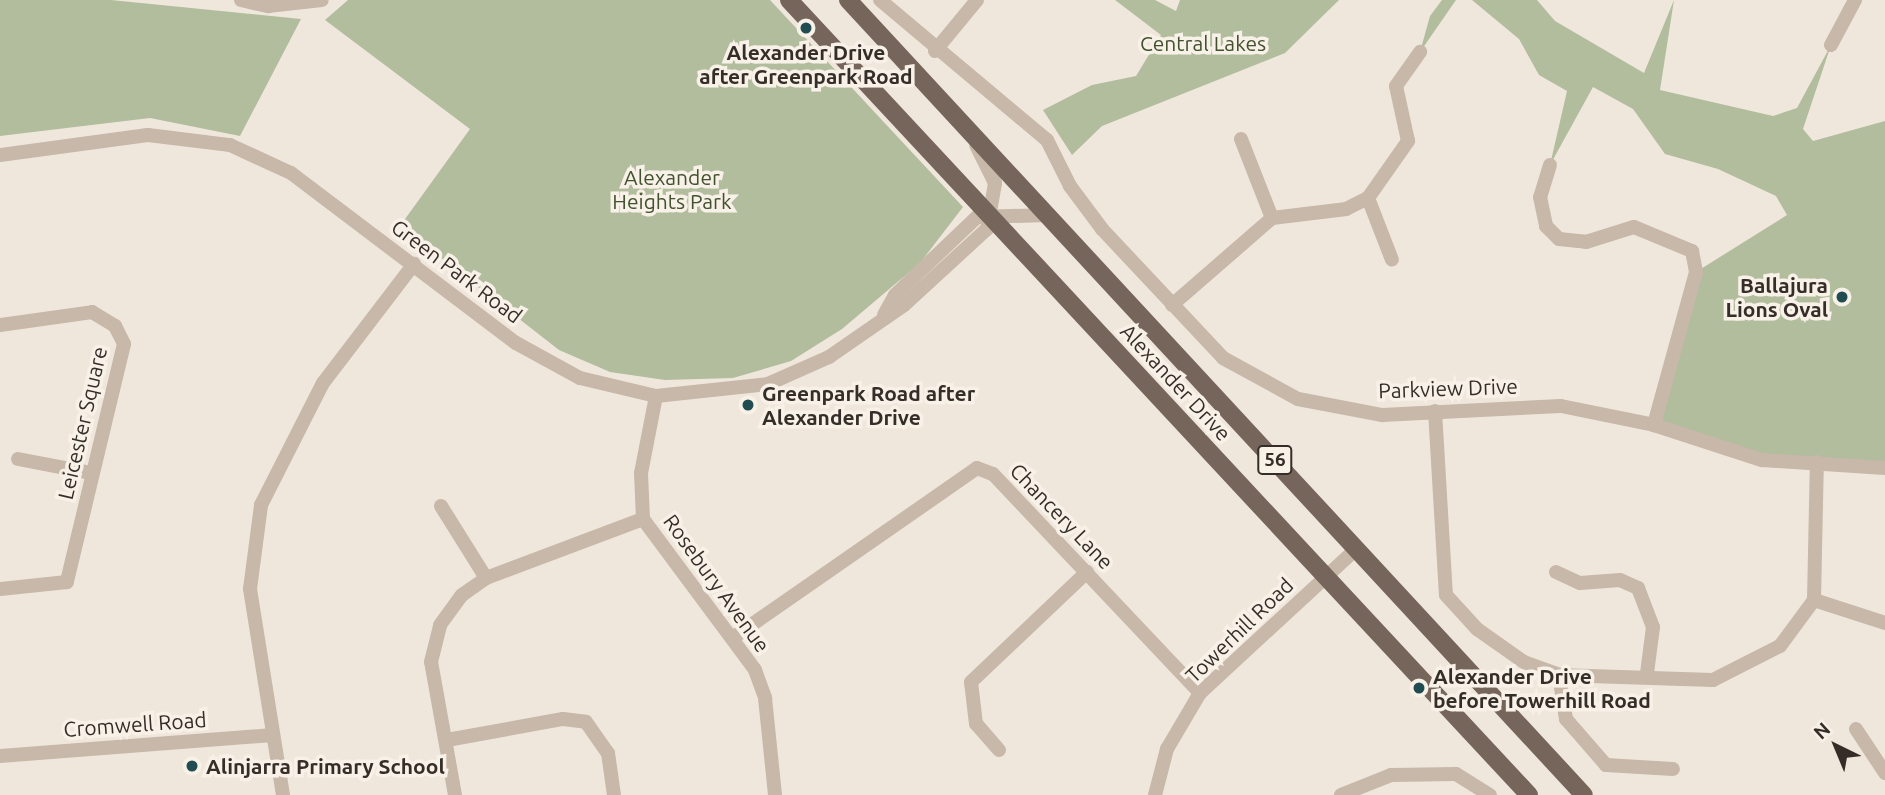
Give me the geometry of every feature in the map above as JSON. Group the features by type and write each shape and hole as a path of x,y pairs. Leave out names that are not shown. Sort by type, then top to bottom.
{"main road":[{"name":"Alexander Drive","path":"789,0 1529,795"},
{"name":"Alexander Drive","path":"848,0 1584,795"}],"street":[{"path":"241,0 268,6 322,0"},
{"name":"Parkview Drive","path":"880,0 935,51 1009,102 1047,139 1070,186 1101,229 1223,358 1297,399 1382,415 1561,406 1654,425 1762,460 1885,468"},
{"path":"935,51 977,0"},
{"path":"1831,45 1855,0"},
{"path":"1172,305 1272,218 1346,209 1368,198 1408,142 1396,86 1420,52"},
{"name":"Green Park Road","path":"0,155 148,135 230,145 291,173 516,343 580,378 656,396 768,384 829,357 884,316 987,229 995,183 966,125"},
{"path":"1241,139 1272,218"},
{"path":"1550,165 1541,206 1546,226 1559,239 1586,242 1634,227 1692,251 1696,272 1654,425"},
{"path":"1368,198 1392,260"},
{"path":"989,217 1049,215"},
{"path":"283,795 250,589 261,505 323,383 414,264"},
{"name":"Leicester Square","path":"0,325 92,312 115,326 124,344 67,582 0,589"},
{"name":"Rosebury Avenue","path":"656,396 641,473 643,519 668,559 734,637 765,698 775,795"},
{"path":"1435,411 1446,595 1477,629 1524,662 1559,675 1647,673 1713,680 1780,646 1814,600 1817,462"},
{"path":"18,459 91,473"},
{"name":"Chancery Lane","path":"734,637 977,468 993,474 1200,693"},
{"path":"440,506 486,578"},
{"path":"455,795 431,662 440,625 462,595 486,578 643,519"},
{"name":"Towerhill Road","path":"1155,795 1167,749 1200,693 1357,548"},
{"path":"999,750 976,724 971,682 1087,572"},
{"path":"1556,572 1580,583 1620,580 1638,588 1653,627 1647,673"},
{"path":"1814,600 1885,623"},
{"path":"1559,675 1566,719 1606,765 1673,769"},
{"path":"447,740 564,719 586,722 608,753 614,795"},
{"path":"1856,729 1885,773"},
{"name":"Cromwell Road","path":"0,756 272,735"},
{"path":"1341,795 1391,775 1456,774 1490,795"}],"green space":[{"path":"0,0 111,0 301,19 240,136 150,118 0,136"},
{"name":"Alexander Heights Park","path":"348,0 770,0 963,207 920,263 842,329 791,361 733,378 665,380 610,372 559,350 400,226 470,129 325,20"},
{"name":"Central Lakes","path":"1115,0 1155,0 1176,11 1180,0 1339,0 1285,53 1102,126 1072,155 1043,110 1092,85 1136,76 1161,35"},
{"path":"1442,0 1456,0 1420,52 1430,16"},
{"path":"1472,0 1537,0 1555,21 1644,73 1674,0 1660,90 1773,116 1797,108 1831,45 1803,129 1813,141 1885,121 1885,468 1762,460 1654,425 1696,272 1787,215 1776,196 1718,169 1665,154 1633,109 1593,87 1550,165 1567,91 1539,75 1519,39"}],"place":[{"name":"Alexander Drive after Greenpark Road","path":"806,28"},
{"name":"Ballajura Lions Oval","path":"1842,297"},
{"name":"Greenpark Road after Alexander Drive","path":"748,405"},
{"name":"Alexander Drive before Towerhill Road","path":"1419,688"},
{"name":"Alinjarra Primary School","path":"192,766"}]}
